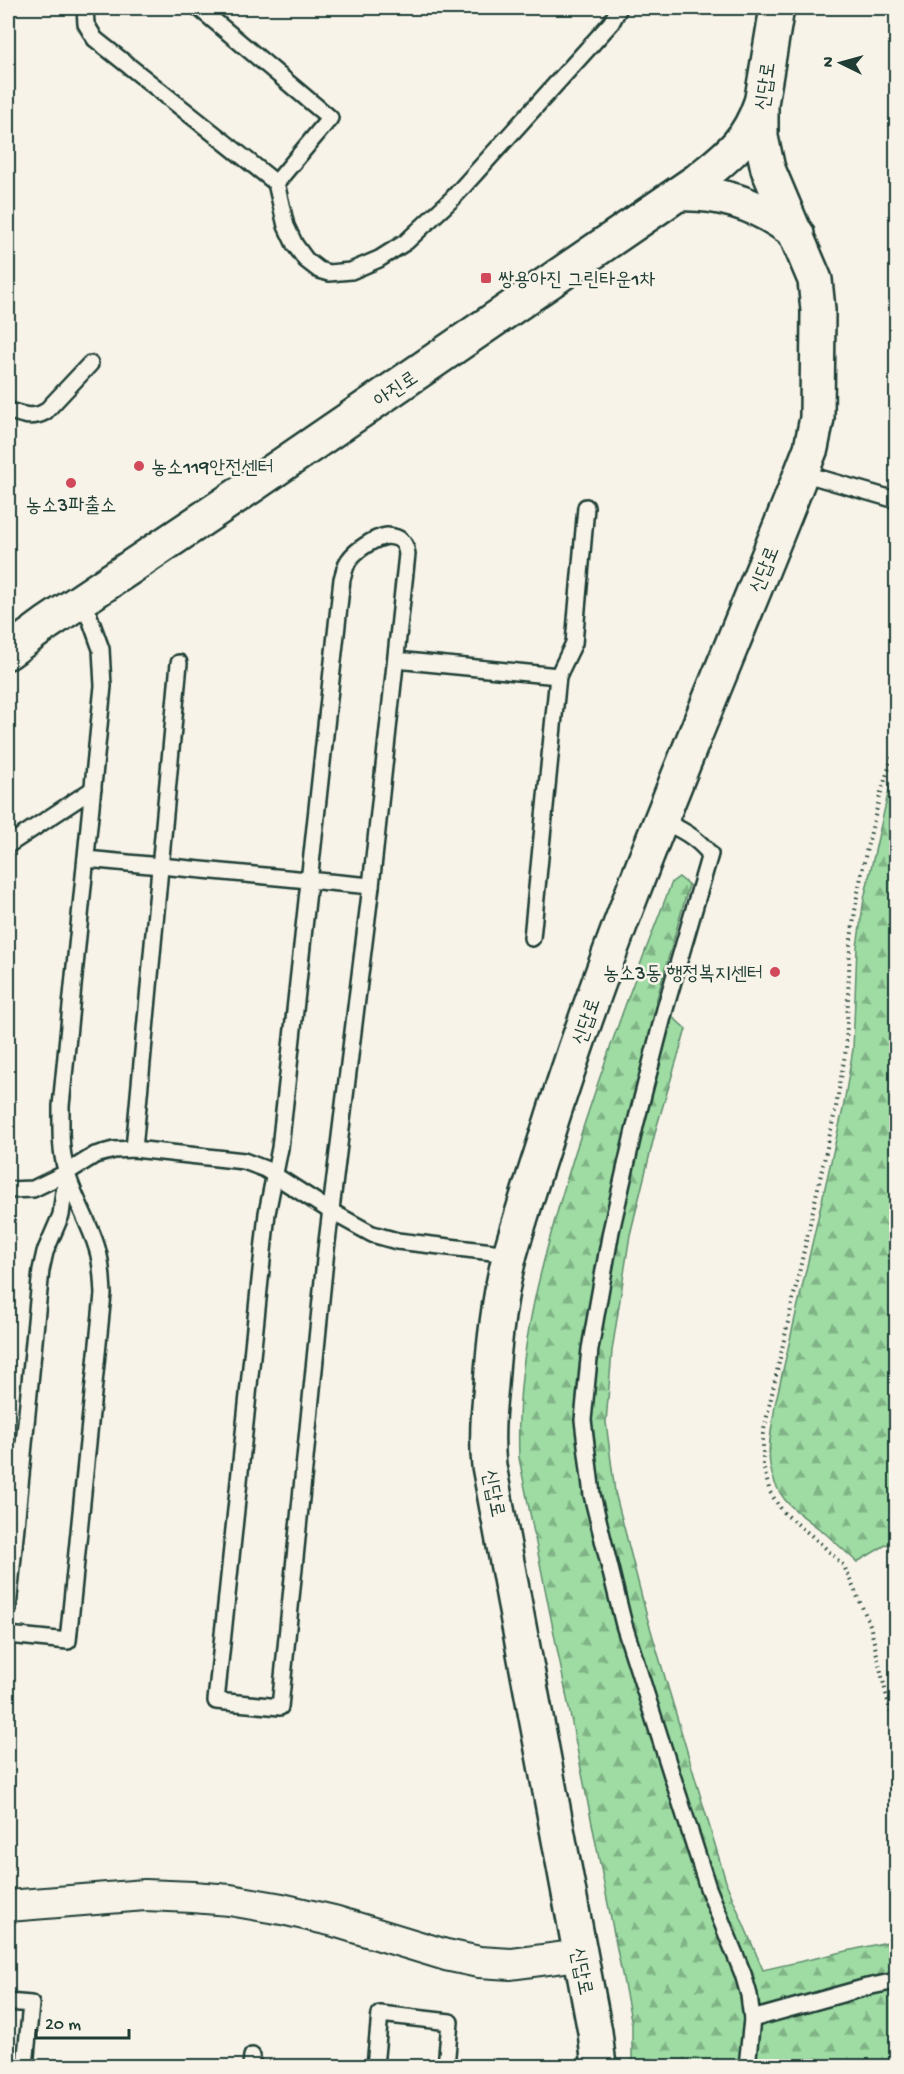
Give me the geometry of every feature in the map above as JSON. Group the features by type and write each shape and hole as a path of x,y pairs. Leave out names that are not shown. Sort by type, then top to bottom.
{"street":[{"name":"신답로","path":"599,2067 596,2032 487,1447 494,1350 501,1297 510,1254 602,969 802,473 818,417 818,310 815,279 768,169 760,121 777,8"},
{"name":"아진로","path":"8,652 82,599 250,488 678,194 722,160 744,139 761,104"},
{"path":"678,194 695,193 740,201 781,221 797,234"},
{"path":"8,1906 145,1895 202,1898 282,1909 334,1921 446,1955 479,1962 511,1964 580,1955"}],"lane":[{"path":"85,8 86,24 95,39 276,183 285,226 295,245 306,260 319,270 330,273 351,271 379,259 406,242 452,199 611,23 619,8"},
{"path":"199,8 330,118 276,183"},
{"path":"8,410 28,416 38,416 45,412 90,364"},
{"path":"802,473 897,500"},
{"path":"532,938 558,676 574,644 586,507"},
{"path":"387,536 399,538 407,554 396,660 371,886 326,1250 280,1707 216,1701 267,1213 280,1148 342,579 345,566 350,558 376,539 387,536"},
{"path":"8,1635 69,1641 102,1283 97,1248 66,1173 62,1152 61,1106 103,667 101,649 82,599"},
{"path":"396,660 558,676"},
{"path":"134,1149 179,663"},
{"path":"8,845 93,789"},
{"path":"662,821 686,832 699,841 710,854 665,1009 611,1231 591,1350 583,1420 592,1495 624,1625 708,1888 743,1974 749,1995 752,2019 747,2067"},
{"path":"86,859 371,886"},
{"path":"8,1190 33,1189 66,1173 95,1155 114,1150 134,1149 243,1161 265,1169 332,1212 372,1234 397,1241 510,1254"},
{"path":"8,1608 41,1270 45,1252 61,1215 66,1173"},
{"path":"752,2019 867,1987 897,1981"},
{"path":"8,2002 31,2004 25,2067"},
{"path":"375,2067 380,2014 450,2022 446,2067"}],"path":[{"path":"896,1736 870,1625 844,1566 783,1512 770,1492 763,1466 763,1434 836,1107 846,1049 850,946 857,897 881,792 897,746"}],"green space":[{"path":"896,771 896,1539 857,1562 783,1498 773,1478 769,1450 775,1405 843,1109 853,1049 857,947 864,899 888,794"},
{"path":"679,877 689,885 656,1002 686,1029 656,1129 630,1235 612,1351 606,1422 615,1492 647,1617 727,1885 763,1970 896,1940 896,2066 632,2066 632,2024 519,1458 519,1419 526,1343 552,1231 585,1122 620,1019 672,882"}],"place":[{"name":"쌍용아진 그린타운1차","path":"486,278"},
{"name":"농소119안전센터","path":"139,466"},
{"name":"농소3파출소","path":"71,483"},
{"name":"농소3동 행정복지센터","path":"775,972"}]}
